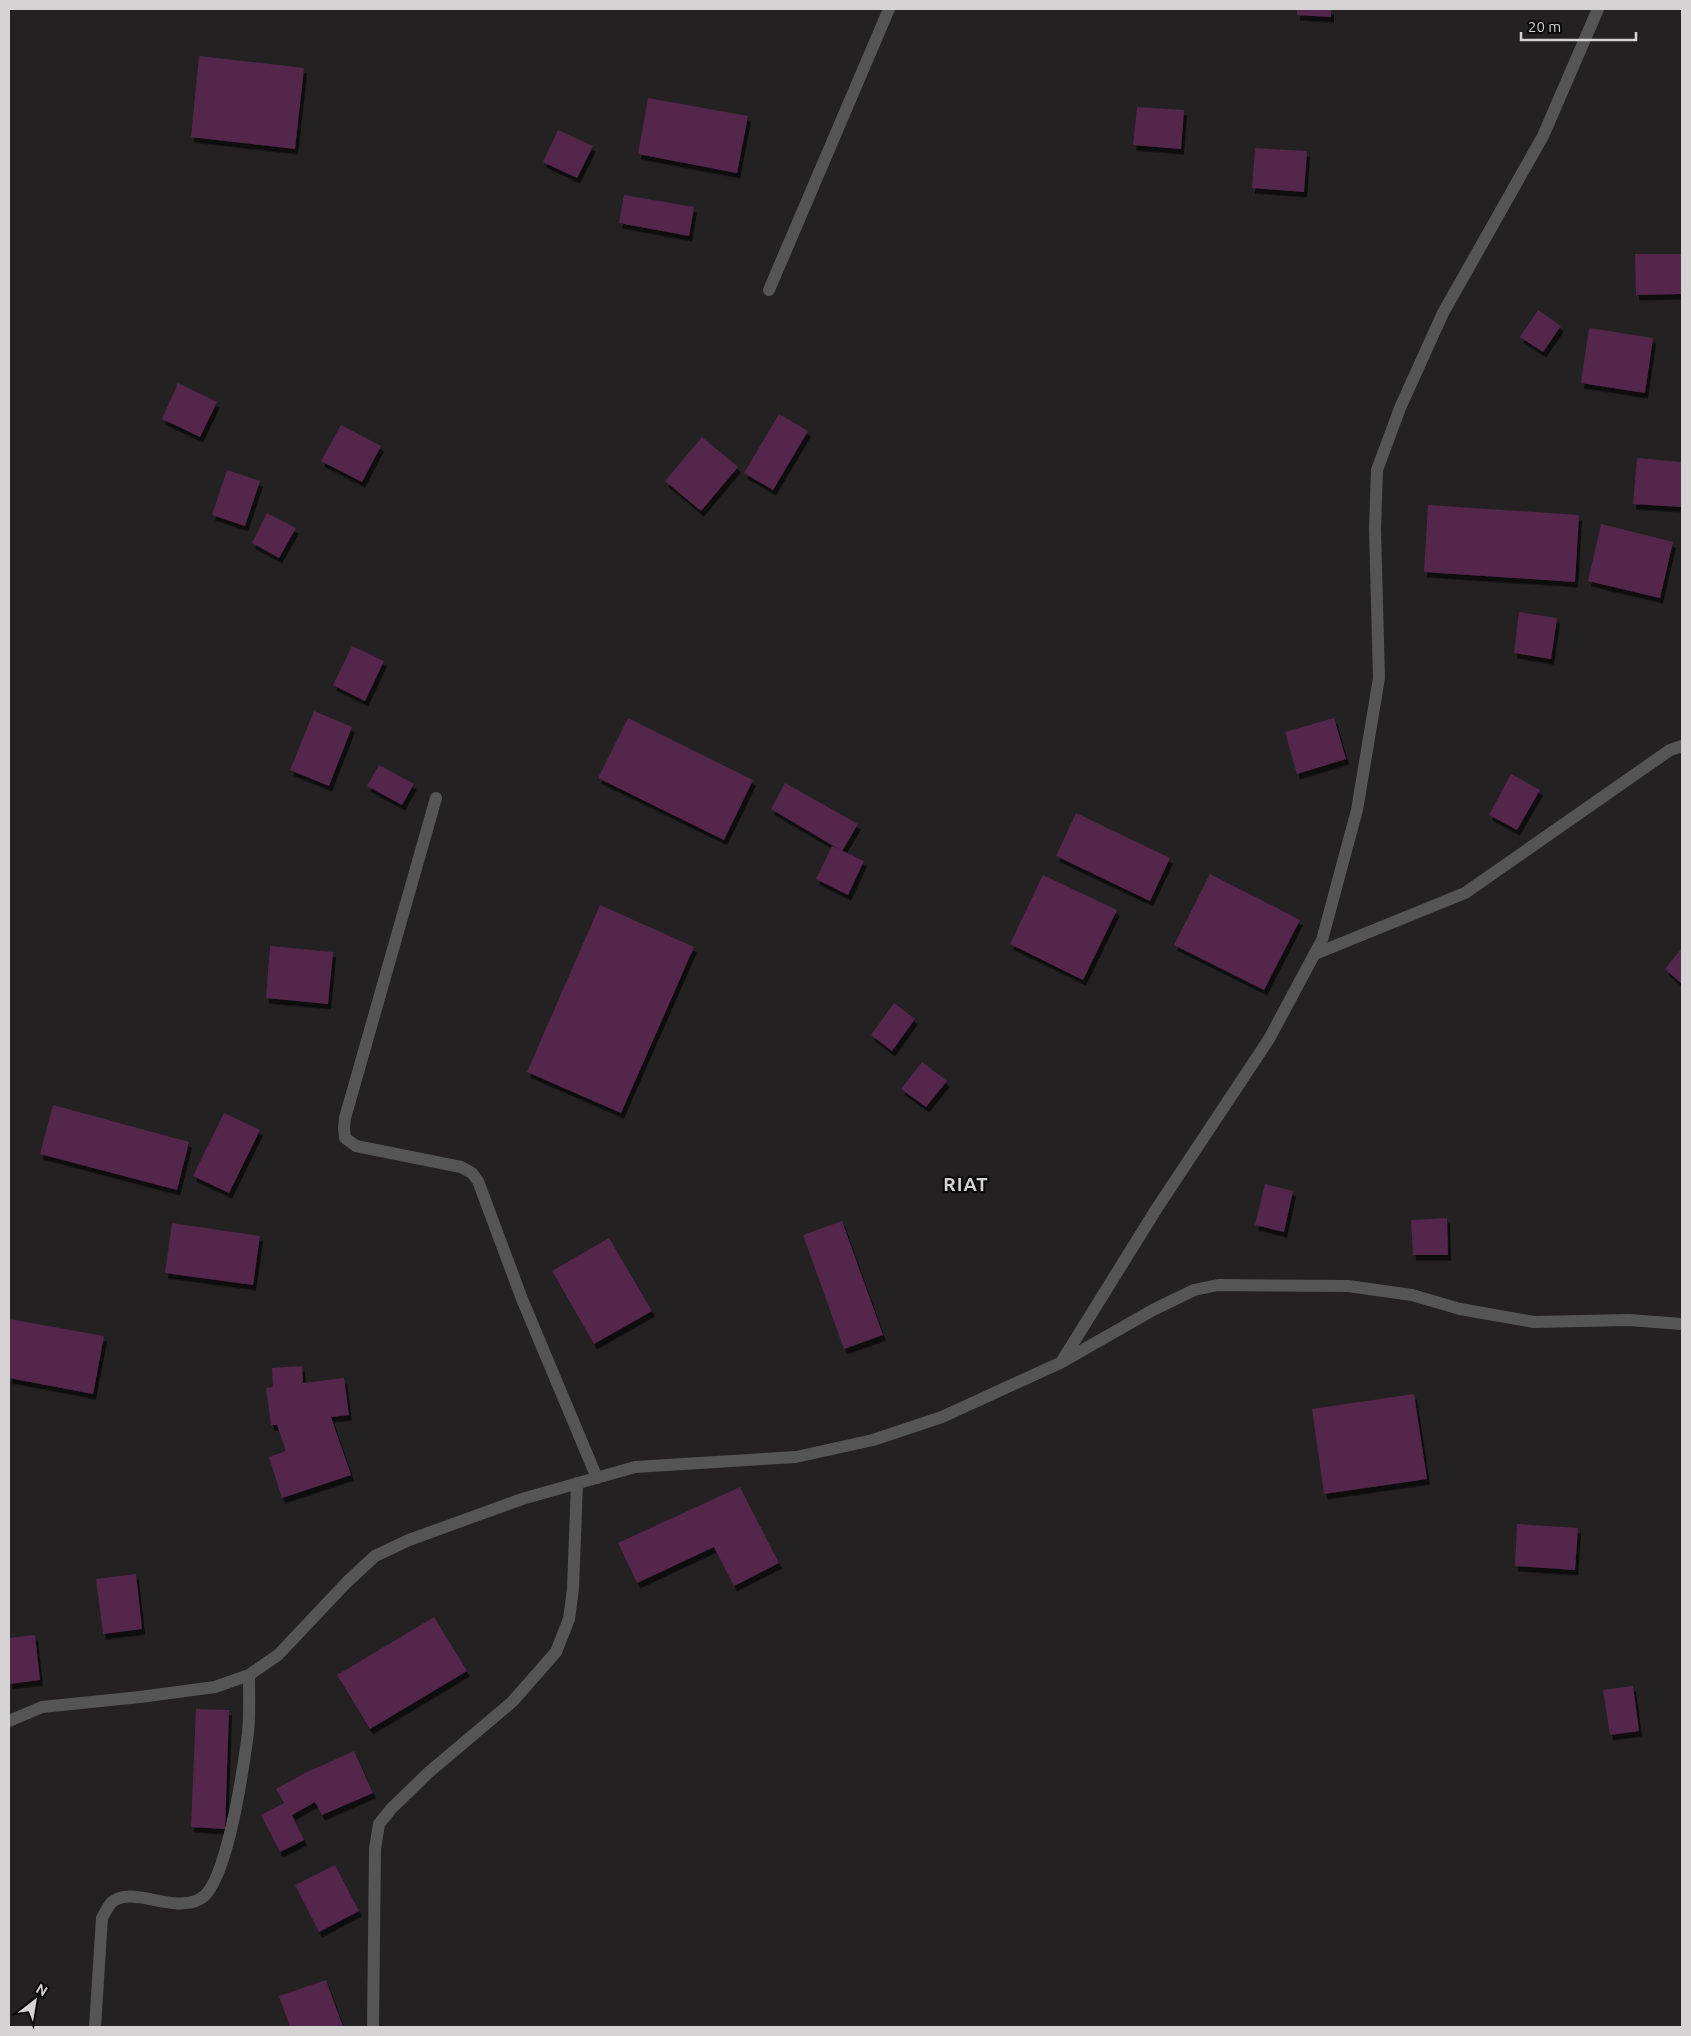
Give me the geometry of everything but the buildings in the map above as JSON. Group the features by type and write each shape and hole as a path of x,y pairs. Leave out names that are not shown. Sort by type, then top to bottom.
{"street":[{"path":"769,290 889,9"},
{"path":"1060,1363 1157,1208 1269,1039 1322,940 1357,810 1379,678 1375,529 1377,470 1400,408 1442,314 1543,136 1598,9"},
{"path":"1315,954 1465,893 1670,750 1682,746"},
{"path":"436,798 346,1118 345,1138 356,1146 461,1167 472,1173 478,1181 522,1300 597,1478"},
{"path":"9,1721 42,1707 215,1687 249,1676 278,1655 347,1582 375,1556 410,1540 522,1499 635,1467 796,1457 873,1440 942,1417 1060,1363 1153,1310 1194,1290 1218,1285 1348,1286 1412,1295 1460,1309 1534,1322 1629,1320 1682,1324"},
{"path":"373,2027 375,1849 379,1824 390,1809 428,1773 512,1702 556,1652 569,1619 573,1588 577,1483"},
{"path":"95,2027 102,1918 111,1903 124,1895 184,1905 202,1898 216,1880 231,1832 248,1732 249,1676"}],"district":[{"name":"RIAT","path":"966,1184"}]}
